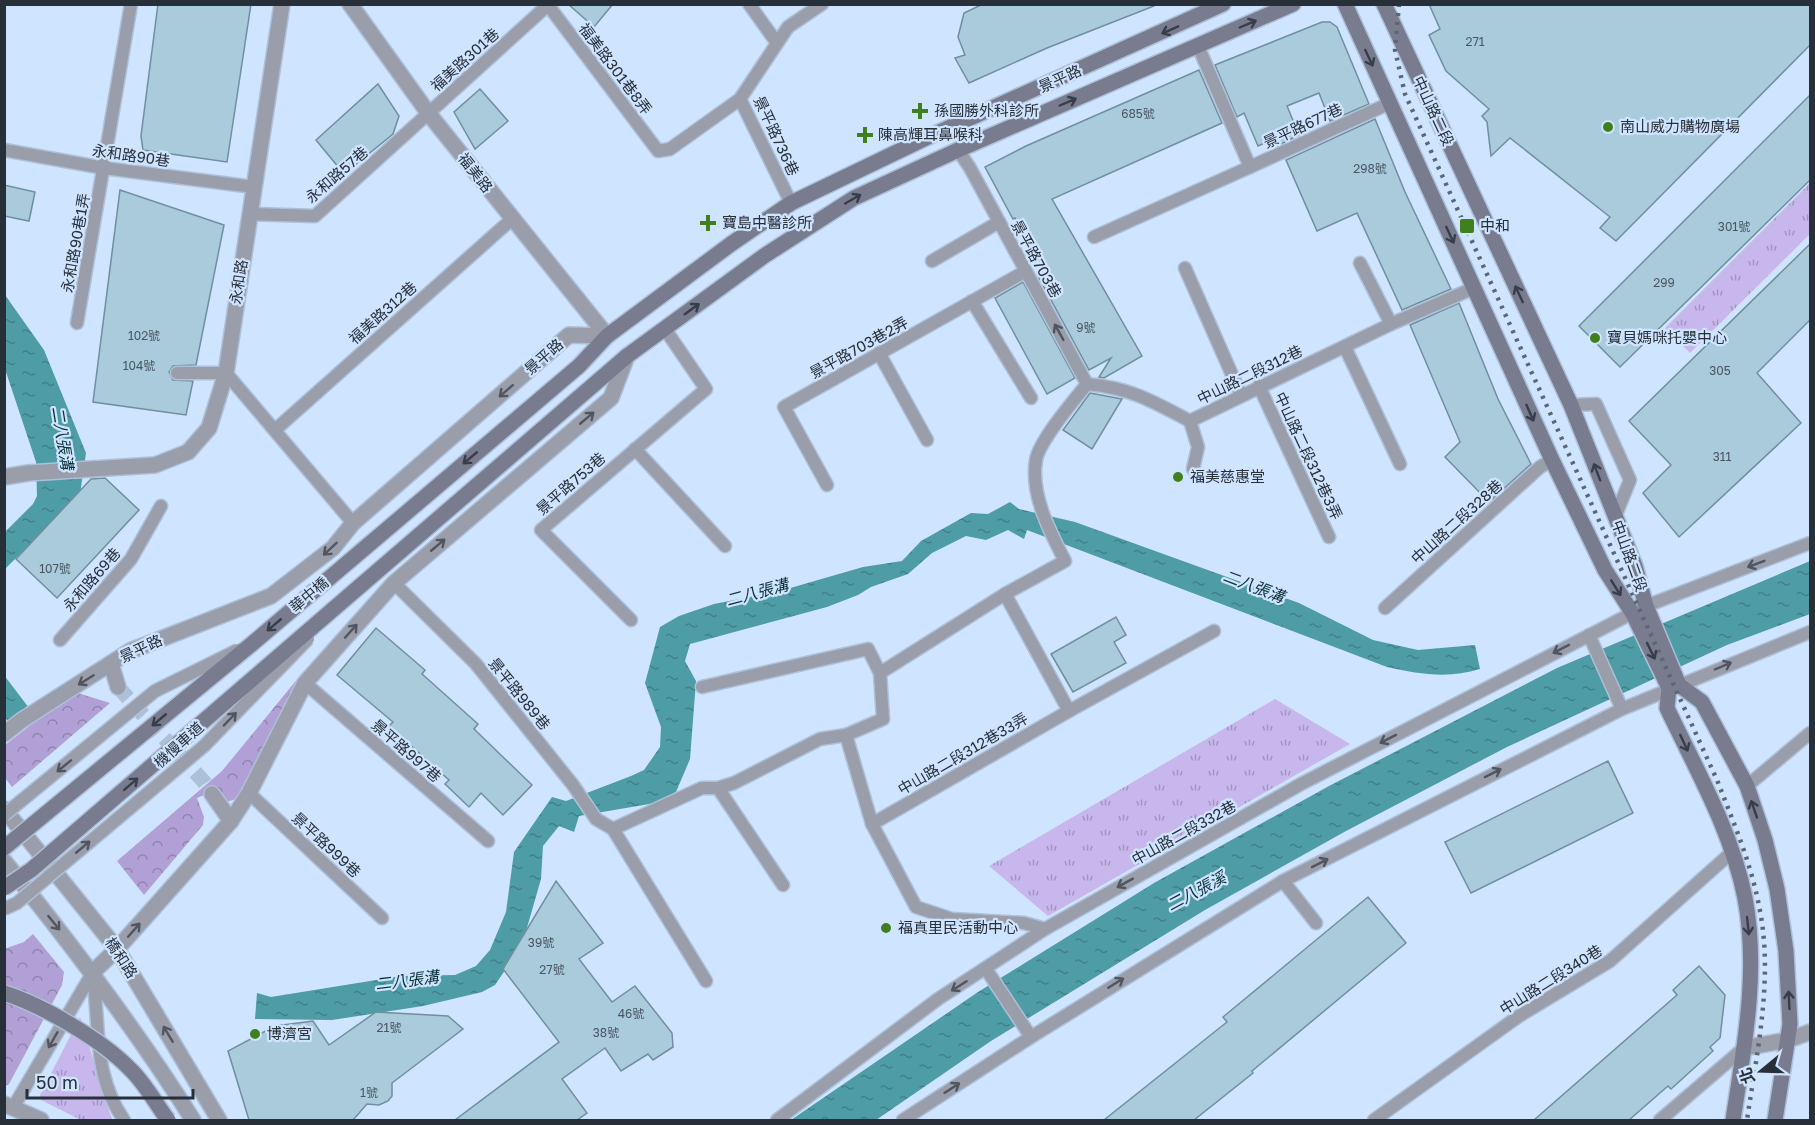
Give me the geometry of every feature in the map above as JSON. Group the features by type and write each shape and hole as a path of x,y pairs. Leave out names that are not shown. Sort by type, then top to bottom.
{"main road":[{"name":"景平路","path":"606,336 730,243 791,203 905,148 1223,4"},
{"name":"景平路","path":"595,383 627,356 764,256 854,198 958,150 1293,4"},
{"name":"中山路二段","path":"1345,4 1552,460 1605,570 1639,610 1674,686 1702,702 1747,786 1765,840 1777,889 1786,951 1788,1040 1775,1120"},
{"name":"中山路二段","path":"1384,4 1571,405 1635,566 1639,610"},
{"name":"華中橋","path":"4,848 253,643 579,366 606,336"},
{"name":"華中橋","path":"4,888 31,870 595,383"},
{"name":"中山路二段","path":"1674,686 1667,708 1732,852 1745,898 1751,985 1733,1120"},
{"path":"4,993 27,1000 80,1030 130,1068 168,1120"}],"street":[{"name":"永和路","path":"4,477 28,473 155,465 188,452 209,428 226,373 282,4"},
{"name":"福美路","path":"350,4 429,114 606,336"},
{"name":"景平路","path":"4,734 130,651 271,596 333,548 353,523 569,335 606,336"},
{"path":"93,972 117,949 231,821 249,793 305,683 394,583 611,398 627,356"},
{"path":"111,664 118,687"},
{"path":"212,794 231,821"},
{"name":"橋和路","path":"4,809 117,949 219,1120"},
{"name":"橋和路","path":"4,861 93,972 193,1120"},
{"path":"1744,1048 1788,1040 1810,1032"},
{"path":"9,1105 41,1120"}],"lane":[{"name":"永和路90巷1弄","path":"77,323 132,4"},
{"path":"749,4 777,43"},
{"name":"景平路736巷","path":"791,203 740,99 788,27 822,4"},
{"name":"福美路301巷","path":"429,114 548,5"},
{"name":"福美路301巷8弄","path":"548,5 658,151 670,149 740,99"},
{"name":"景平路677巷","path":"1198,46 1250,167 1390,103"},
{"name":"永和路57巷","path":"250,214 315,216 429,114"},
{"name":"永和路90巷","path":"4,150 104,168 254,187"},
{"name":"景平路703巷","path":"958,150 1087,384"},
{"path":"1094,237 1250,167"},
{"name":"福美路312巷","path":"275,430 512,219"},
{"path":"932,261 999,222"},
{"path":"1360,263 1390,324"},
{"path":"1185,268 1241,395"},
{"name":"景平路703巷2弄","path":"827,485 784,407 1026,271"},
{"name":"中山路二段312巷","path":"1087,384 1115,386 1152,399 1190,421 1390,324 1474,288"},
{"path":"972,301 1031,398"},
{"name":"景平路753巷","path":"631,620 541,530 706,389 665,329"},
{"path":"1345,347 1400,464"},
{"path":"879,353 927,440"},
{"path":"177,373 226,373 353,523"},
{"path":"880,673 1005,594 1065,561 1037,498 1036,459 1049,435 1087,384"},
{"name":"中山路二段312巷3弄","path":"1259,386 1329,537"},
{"path":"1571,405 1596,404 1630,480 1615,517"},
{"path":"1190,421 1198,447 1193,469"},
{"path":"636,449 725,546"},
{"name":"中山路二段328巷","path":"1385,608 1540,467 1552,460"},
{"name":"永和路69巷","path":"60,640 131,559 163,509"},
{"name":"中山路二段332巷","path":"777,1120 938,999 1045,929 1301,784 1639,610 1810,543"},
{"name":"景平路989巷","path":"394,583 476,664 573,784 596,819 613,829"},
{"name":"機慢車道","path":"4,909 17,903 204,746 359,587"},
{"path":"1005,594 1069,711"},
{"name":"中山路二段312巷33弄","path":"872,824 1214,631"},
{"path":"903,1120 1031,1037 1283,881 1622,709 1810,632"},
{"path":"1589,635 1622,709"},
{"path":"4,815 155,692 253,643"},
{"path":"702,687 868,650 880,673 883,718 846,735 820,739 734,783 718,788 702,788 613,829 706,981"},
{"name":"景平路997巷","path":"305,683 488,841"},
{"path":"1747,786 1810,733"},
{"path":"846,735 872,824 916,907 952,919 1024,922 1045,929"},
{"path":"718,788 783,885"},
{"name":"景平路999巷","path":"249,793 382,918"},
{"name":"中山路二段340巷","path":"1374,1120 1519,1016 1610,961 1732,852"},
{"path":"1283,881 1316,923"},
{"path":"986,969 1031,1037"},
{"path":"9,1105 93,972"},
{"name":"橋和路","path":"93,972 101,1070 113,1105 124,1120"},
{"path":"1660,1120 1744,1048"}],"green space":[{"path":"1810,183 1810,234 1690,353 1665,328"},
{"path":"303,672 236,799 223,803 219,789 197,798 204,817 203,825 144,895 117,861 222,771"},
{"path":"78,693 110,703 12,787 5,778 5,745 56,705"},
{"path":"1275,699 1350,744 1048,916 989,866"},
{"path":"33,934 64,972 62,985 9,1084 5,1086 4,949 24,942"},
{"path":"80,1017 112,1120 81,1120 41,1100 40,1095"}],"water":[{"name":"二八張溝","path":"5,295 44,350 86,453 80,494 5,569 5,532 33,504 37,496 36,462 5,369"},
{"name":"二八張溝","path":"1010,502 1019,509 1075,522 1299,603 1373,640 1418,650 1475,645 1480,669 1445,675 1387,667 1027,530 1024,539 1008,530 986,540 966,536 932,553 908,574 871,587 858,595 827,607 690,644 685,661 696,681 690,759 676,792 661,802 579,816 574,832 559,826 543,846 541,879 522,945 495,985 482,992 423,1006 332,1020 255,1019 257,993 271,997 401,976 455,975 476,966 490,950 506,912 514,852 552,797 566,801 644,770 660,747 661,727 645,683 660,627 679,616 714,604 780,591 863,567 902,561 921,541 971,513 988,514"},
{"name":"二八張溪","path":"1810,561 1810,614 1727,645 1507,747 1346,831 1205,910 991,1041 876,1120 791,1120 978,992 1154,883 1329,786 1557,668"},
{"path":"4,675 29,708 9,723 5,717"}],"building":[{"path":"158,4 251,4 227,162 143,150 141,136"},
{"path":"568,4 613,4 594,27"},
{"path":"983,4 1154,4 1154,6 1047,48 969,83 955,58 965,55 958,37 964,13"},
{"name":"南山威力購物廣場","path":"1429,4 1810,4 1810,45 1616,241 1600,228 1610,217 1510,138 1491,156 1487,122 1482,116 1489,109 1446,71 1429,35 1440,29"},
{"path":"1322,22 1330,22 1337,27 1369,104 1330,121 1319,93 1287,106 1299,135 1279,145 1276,138 1258,146 1244,113 1237,117 1215,65"},
{"path":"1199,70 1222,123 1052,199 1142,356 1104,378 1099,377 1111,358 1089,370 1037,274 1045,270 1015,218 1013,219 985,167 1026,146"},
{"path":"378,84 399,116 393,134 344,174 316,140"},
{"path":"480,89 508,121 475,149 454,112"},
{"path":"1810,95 1810,180 1620,367 1579,326"},
{"path":"1375,119 1405,192 1451,289 1402,310 1357,213 1317,231 1286,160"},
{"path":"4,185 35,192 29,221 4,216"},
{"path":"120,190 224,225 196,365 173,366 169,372 173,380 193,381 186,415 93,402"},
{"path":"1810,244 1810,320 1757,373 1801,423 1679,537 1643,493 1671,465 1629,421"},
{"path":"1023,282 1075,378 1047,394 995,298"},
{"path":"1459,303 1498,399 1531,464 1489,502 1445,457 1460,442 1410,325"},
{"path":"1090,393 1122,399 1092,449 1063,430"},
{"path":"105,478 139,510 57,598 16,559 91,479"},
{"path":"1116,617 1126,635 1114,642 1126,663 1073,692 1051,654"},
{"path":"376,628 425,670 422,674 478,724 474,729 532,785 503,815 481,793 469,807 445,784 449,780 389,726 393,722 337,675"},
{"path":"1608,761 1633,813 1471,893 1445,842"},
{"path":"556,881 603,943 579,959 612,1002 635,986 672,1033 673,1047 653,1060 648,1054 621,1071 605,1048 562,1079 587,1113 577,1120 455,1120 559,1042 503,969"},
{"path":"1368,897 1406,943 1252,1071 1253,1073 1194,1120 1104,1120 1227,1022 1223,1017"},
{"path":"1699,966 1725,995 1720,1038 1710,1047 1713,1051 1671,1089 1668,1086 1629,1120 1534,1120 1677,995 1673,990"},
{"path":"376,1012 448,1016 463,1029 392,1083 392,1096 388,1101 379,1105 367,1104 353,1120 249,1120 228,1051 275,1026 313,1021 329,1045"}],"tunnel":[{"path":"118,687 205,783 212,794"}],"railway":[{"path":"1399,4 1395,50 1405,94 1717,780 1756,890 1763,932 1764,986 1759,1040 1747,1120"}],"place":[{"name":"孫國勝外科診所","path":"920,111"},
{"name":"南山威力購物廣場","path":"1608,127"},
{"name":"陳高輝耳鼻喉科","path":"865,135"},
{"name":"寶島中醫診所","path":"708,223"},
{"name":"中和","path":"1467,226"},
{"name":"寶貝媽咪托嬰中心","path":"1595,338"},
{"name":"福美慈惠堂","path":"1178,477"},
{"name":"福真里民活動中心","path":"886,928"},
{"name":"博濟宮","path":"255,1034"}]}
